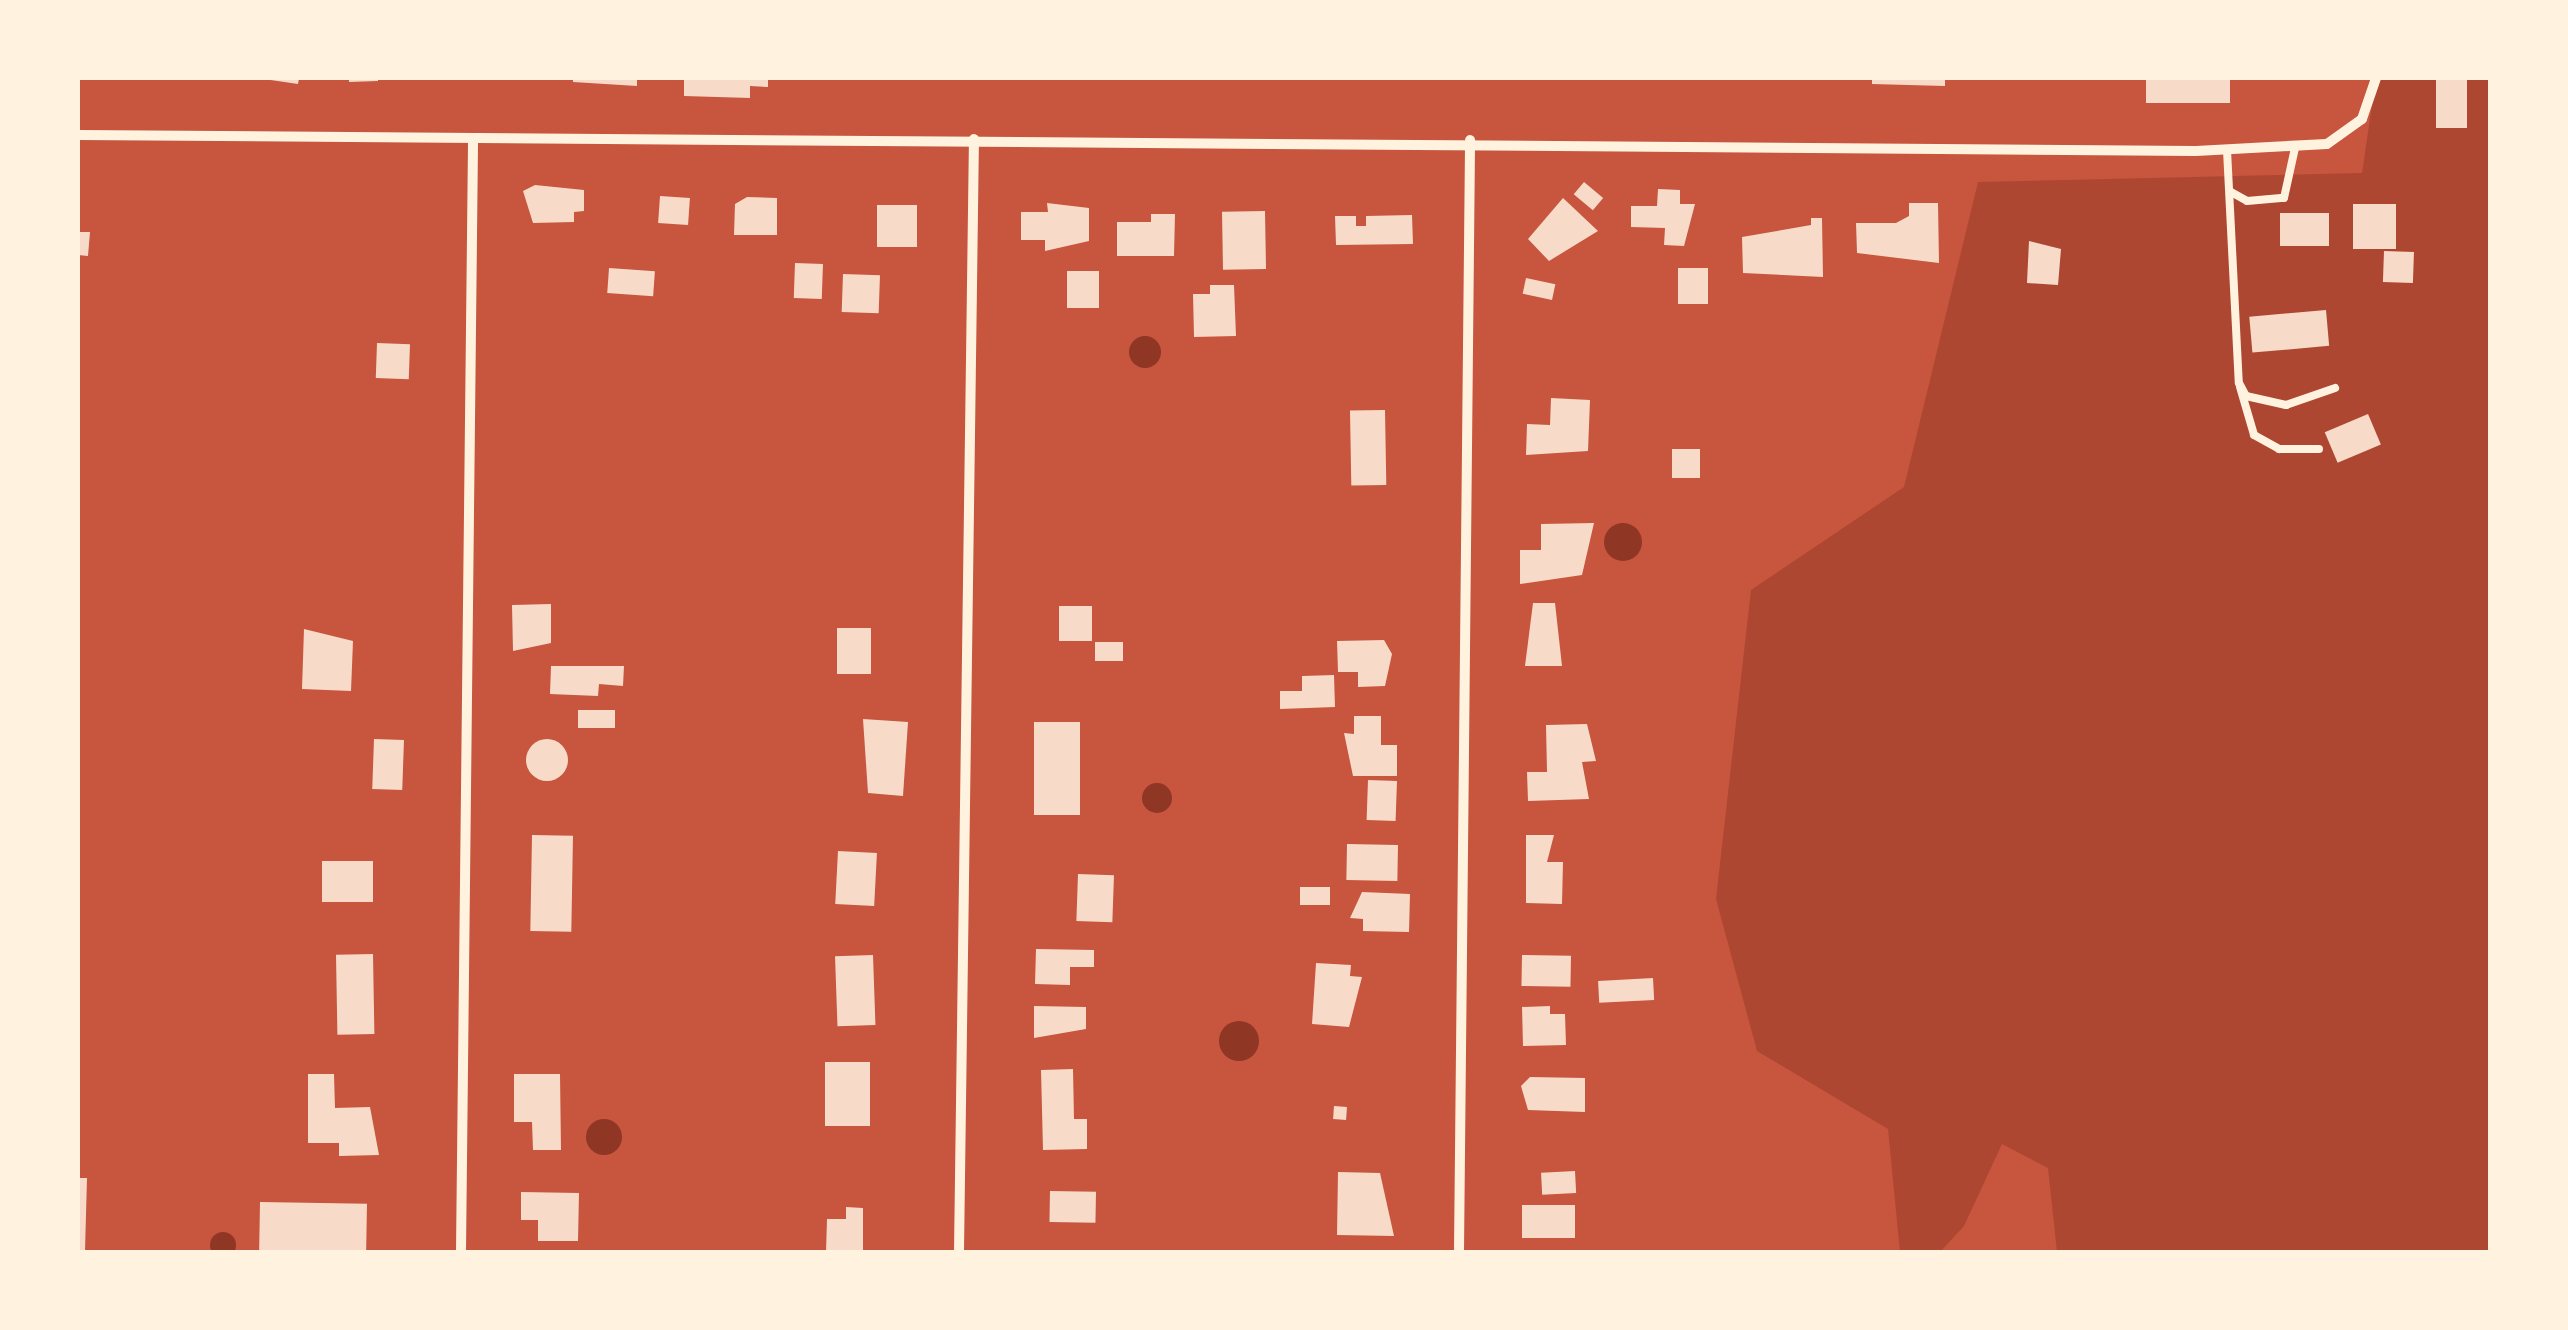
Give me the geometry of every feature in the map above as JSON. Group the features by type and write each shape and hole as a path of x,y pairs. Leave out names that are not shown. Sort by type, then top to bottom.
{"street":[{"path":"78,135 1470,140 2227,150 2295,148 2354,128 2376,78"},
{"path":"461,1252 473,138"},
{"path":"959,1252 974,138"},
{"path":"1459,1252 1470,140"}],"lane":[{"path":"2232,192 2246,201 2284,198 2295,148"},
{"path":"2227,150 2239,383 2254,435 2279,449 2319,449"},
{"path":"2239,383 2246,396 2286,405 2336,388"}],"shaded area":[{"path":"2376,78 2490,78 2490,1252 2057,1252 2048,1168 2002,1144 1964,1226 1940,1252 1900,1252 1888,1129 1757,1051 1716,899 1751,590 1904,487 1978,182 2362,173"},
{"path":"1145,336 1156,341 1161,352 1156,363 1145,368 1134,363 1129,352 1134,341"},
{"path":"1623,523 1637,528 1642,542 1637,556 1623,561 1609,556 1604,542 1609,528"},
{"path":"1157,783 1168,787 1172,798 1168,809 1157,813 1146,809 1142,798 1146,787"},
{"path":"1239,1021 1253,1027 1259,1041 1253,1055 1239,1061 1225,1055 1219,1041 1225,1027"},
{"path":"604,1119 617,1124 622,1137 617,1150 604,1155 591,1150 586,1137 591,1124"},
{"path":"223,1232 232,1236 236,1245 232,1254 223,1258 214,1254 210,1245 214,1236"}],"building":[{"path":"257,78 299,78 298,84"},
{"path":"349,78 378,78 378,81 349,82"},
{"path":"573,78 637,78 637,86 573,82"},
{"path":"684,78 768,78 768,87 750,86 750,98 684,96"},
{"path":"1872,78 1945,78 1945,86 1872,84"},
{"path":"2146,78 2230,78 2230,103 2146,103"},
{"path":"2436,78 2467,78 2467,128 2436,128"},
{"path":"1584,182 1603,198 1593,210 1574,194"},
{"path":"535,185 584,190 584,211 574,212 574,222 533,223 523,191"},
{"path":"1658,189 1680,190 1680,204 1695,204 1684,246 1664,245 1665,228 1631,227 1631,206 1657,206"},
{"path":"660,196 690,198 688,225 658,223"},
{"path":"747,197 777,198 777,235 734,235 735,204"},
{"path":"1563,198 1598,231 1549,261 1528,239"},
{"path":"1047,203 1089,208 1089,241 1045,251 1045,240 1021,240 1021,212 1048,212"},
{"path":"1909,203 1938,203 1939,263 1857,253 1856,223 1896,223 1909,216"},
{"path":"2353,204 2396,204 2396,249 2353,249"},
{"path":"877,205 917,205 917,247 877,247"},
{"path":"1265,211 1266,269 1223,270 1222,212"},
{"path":"2280,213 2329,213 2329,246 2280,246"},
{"path":"1151,214 1175,214 1174,256 1117,256 1117,222 1151,222"},
{"path":"1412,215 1413,244 1336,245 1335,216 1356,216 1356,226 1366,226 1366,216"},
{"path":"1811,218 1822,218 1823,277 1743,273 1742,237 1811,225"},
{"path":"78,232 90,232 88,256 78,255"},
{"path":"2029,241 2061,249 2058,285 2027,283"},
{"path":"2384,251 2414,252 2413,283 2383,282"},
{"path":"795,263 823,264 822,299 794,298"},
{"path":"609,268 655,271 653,296 607,293"},
{"path":"1678,268 1708,268 1708,304 1678,304"},
{"path":"1067,271 1099,271 1099,308 1067,308"},
{"path":"843,274 880,275 879,313 842,312"},
{"path":"1526,278 1555,284 1552,300 1523,294"},
{"path":"1210,285 1234,285 1236,336 1194,337 1193,294 1210,294"},
{"path":"2326,310 2329,346 2252,353 2249,317"},
{"path":"377,343 410,344 409,379 376,378"},
{"path":"1551,398 1590,400 1588,451 1526,455 1527,424 1550,425"},
{"path":"1385,410 1386,485 1351,486 1350,411"},
{"path":"2368,414 2381,444 2338,463 2325,432"},
{"path":"1672,449 1700,449 1700,478 1672,478"},
{"path":"1594,523 1582,575 1520,584 1520,550 1541,550 1541,524"},
{"path":"1533,603 1555,603 1562,666 1525,666"},
{"path":"551,604 551,643 513,651 512,605"},
{"path":"1059,606 1092,606 1092,641 1059,641"},
{"path":"837,628 871,628 871,674 837,674"},
{"path":"304,629 353,641 351,691 302,689"},
{"path":"1384,640 1392,654 1385,686 1358,687 1358,672 1338,672 1337,641"},
{"path":"1095,642 1123,642 1123,661 1095,661"},
{"path":"551,666 624,666 623,686 599,684 598,696 550,694"},
{"path":"1334,675 1335,707 1280,709 1280,691 1302,691 1302,676"},
{"path":"578,710 615,710 615,728 578,728"},
{"path":"1354,716 1381,716 1381,745 1397,745 1397,776 1353,776 1344,733 1354,734"},
{"path":"863,719 908,722 903,796 868,793"},
{"path":"1034,722 1080,722 1080,815 1034,815"},
{"path":"1587,724 1596,761 1582,762 1589,799 1528,801 1527,772 1547,772 1546,725"},
{"path":"374,739 404,740 402,790 372,789"},
{"path":"547,739 562,745 568,760 562,775 547,781 532,775 526,760 532,745"},
{"path":"1368,780 1397,781 1396,821 1367,820"},
{"path":"532,835 573,836 571,932 530,931"},
{"path":"1526,835 1554,835 1547,862 1563,862 1562,904 1526,903"},
{"path":"1347,844 1398,845 1397,881 1346,880"},
{"path":"838,851 877,853 874,906 835,904"},
{"path":"322,861 373,861 373,902 322,902"},
{"path":"1078,874 1114,875 1112,922 1076,921"},
{"path":"1300,887 1330,887 1330,905 1300,905"},
{"path":"1362,892 1410,894 1409,932 1363,931 1363,919 1350,918"},
{"path":"1036,949 1094,950 1094,967 1070,967 1070,985 1035,984"},
{"path":"373,954 374,1034 337,1035 336,955"},
{"path":"873,955 875,1025 837,1026 835,956"},
{"path":"1522,955 1571,956 1570,987 1521,986"},
{"path":"1316,963 1351,965 1350,976 1362,977 1349,1027 1312,1024"},
{"path":"1653,978 1654,1000 1599,1003 1598,981"},
{"path":"1034,1006 1086,1007 1086,1029 1034,1038"},
{"path":"1550,1006 1550,1014 1565,1014 1566,1045 1523,1046 1522,1007"},
{"path":"825,1062 870,1062 870,1126 825,1126"},
{"path":"1073,1069 1074,1119 1087,1119 1087,1149 1043,1150 1041,1070"},
{"path":"308,1074 334,1074 335,1108 370,1107 379,1155 339,1156 339,1143 308,1143"},
{"path":"514,1074 560,1074 561,1150 533,1150 532,1122 514,1122"},
{"path":"1530,1077 1585,1078 1585,1112 1528,1110 1521,1086"},
{"path":"1334,1106 1347,1107 1346,1120 1333,1119"},
{"path":"1575,1171 1576,1193 1542,1195 1541,1173"},
{"path":"1338,1172 1380,1173 1394,1236 1337,1235"},
{"path":"78,1178 87,1178 85,1251 78,1251"},
{"path":"1050,1191 1096,1192 1095,1223 1049,1222"},
{"path":"521,1192 579,1193 578,1241 538,1241 538,1220 521,1220"},
{"path":"260,1202 367,1204 366,1252 259,1252"},
{"path":"1522,1205 1575,1205 1575,1238 1522,1238"},
{"path":"846,1207 863,1208 863,1252 826,1252 827,1219 846,1219"}]}
